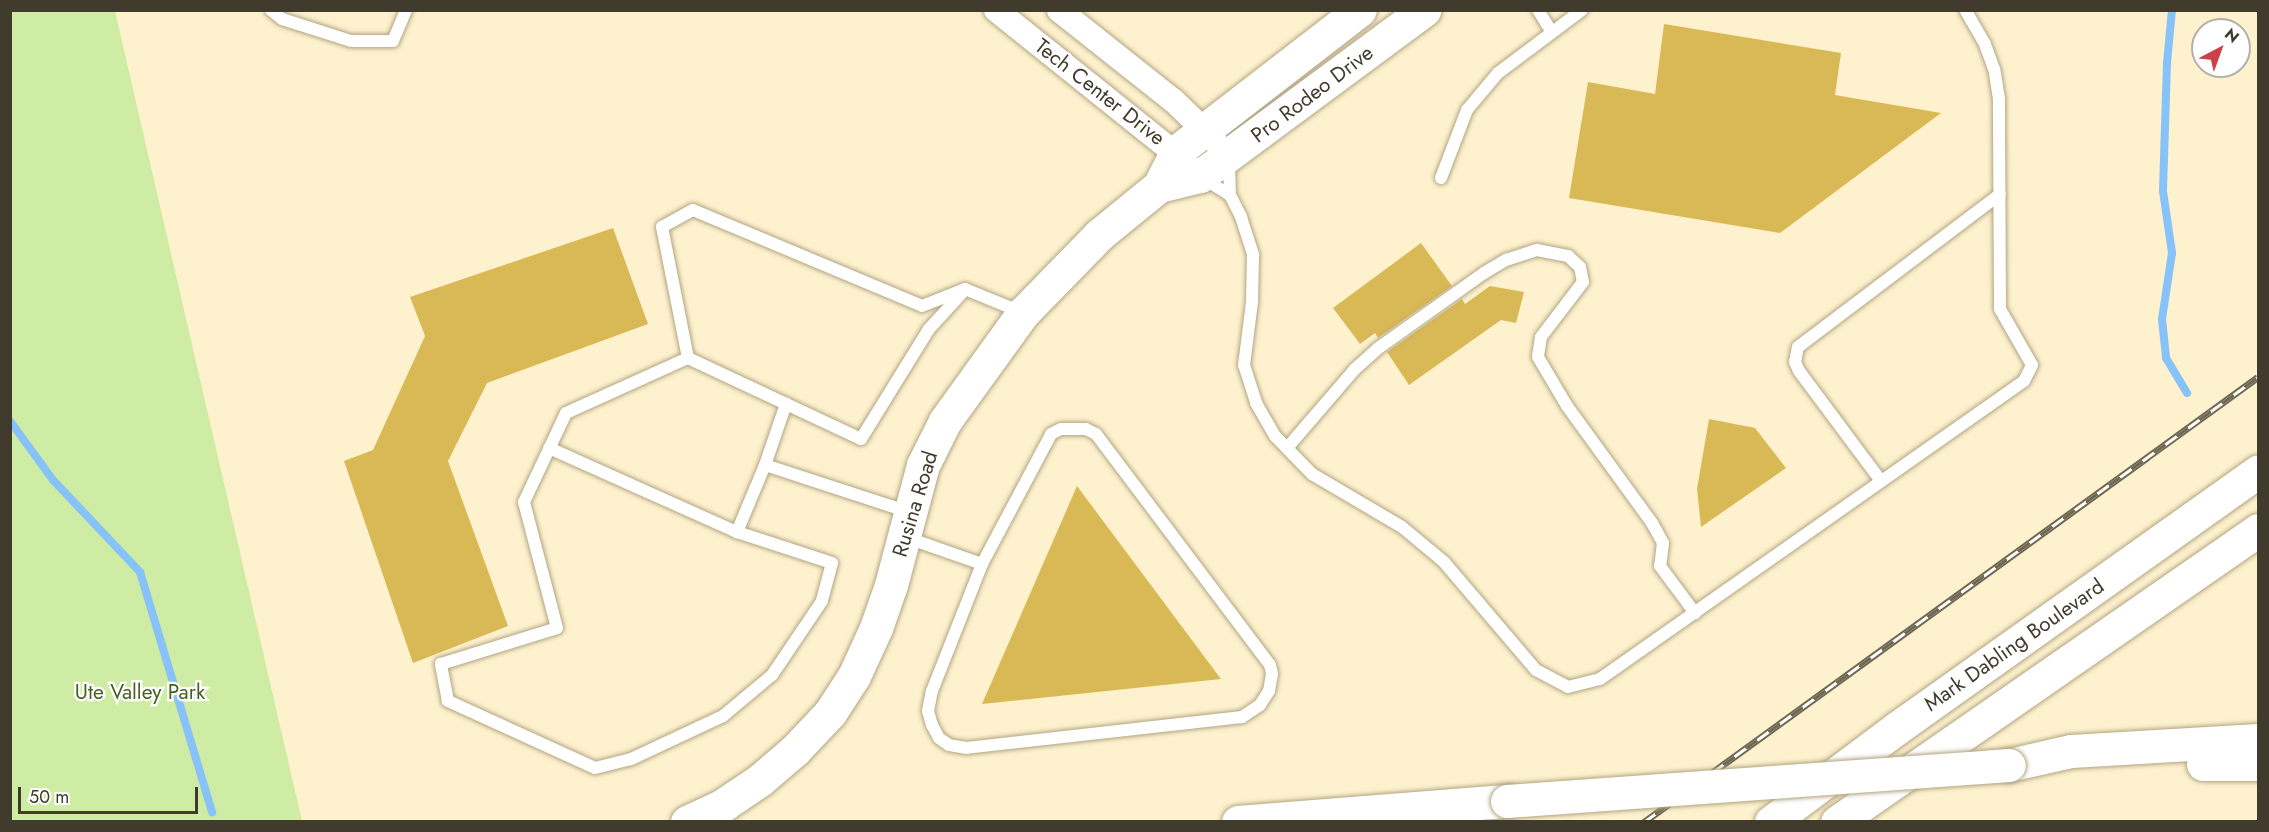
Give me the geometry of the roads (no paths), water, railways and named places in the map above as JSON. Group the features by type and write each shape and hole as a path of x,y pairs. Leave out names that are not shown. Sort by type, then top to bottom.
{"main road":[{"name":"Pro Rodeo Drive","path":"1176,152 1360,10"},
{"name":"Pro Rodeo Drive","path":"1200,176 1424,10"},
{"name":"Rusina Road","path":"687,822 723,805 760,780 795,750 830,713 854,676 876,628 923,465 945,421 1023,313 1099,235 1159,186 1176,152"},
{"name":"Rusina Road","path":"1159,186 1200,176"},
{"name":"Mark Dabling Boulevard","path":"1771,822 1907,721 2259,471"},
{"path":"1837,822 2259,530"},
{"path":"1238,822 2009,765 2259,740"},
{"path":"2071,758 2259,764"}],"street":[{"name":"Tech Center Drive","path":"996,10 1176,152 1200,176"},
{"name":"Tech Center Drive","path":"1059,10 1174,101 1229,156"}],"lane":[{"path":"271,10 282,19 351,41 393,41 406,10"},
{"path":"1538,10 1552,32"},
{"path":"1441,178 1467,110 1498,74 1582,10"},
{"path":"1229,156 1230,195 1241,217 1253,255 1252,302 1244,365 1256,403 1276,437 1311,474 1402,527 1444,562 1536,670 1568,687 1600,679 2024,381 2032,365 2000,309 1999,99 1994,69 1985,44 1965,10"},
{"path":"1200,176 1230,195"},
{"path":"1881,481 1799,372 1795,362 1798,347 2000,194"},
{"path":"688,358 662,227 693,210 922,306 965,289 1023,313"},
{"path":"1287,448 1354,369 1484,273 1506,261 1537,250 1568,256 1580,267 1583,282 1541,337 1538,357 1567,406 1652,523 1663,543 1659,566 1695,613"},
{"path":"549,448 736,532 832,563 822,601 772,675 723,716 631,759 594,768 448,700 441,664 557,628 524,502 549,448 566,413 688,358 861,439 929,329 965,289"},
{"path":"736,532 765,465 786,404"},
{"path":"1061,429 1086,429 1096,434 1270,665 1272,674 1269,690 1260,705 1242,717 967,748 949,745 939,738 928,711 932,691 982,564 1051,435 1061,429"},
{"path":"765,465 907,525 982,564"}],"waterway":[{"path":"2172,10 2167,63 2163,191 2172,253 2162,319 2166,358 2187,393"},
{"path":"10,421 53,480 140,572 212,812"}],"railway":[{"path":"1644,822 2258,377"}],"park label":[{"name":"Ute Valley Park","path":"140,692"}]}
